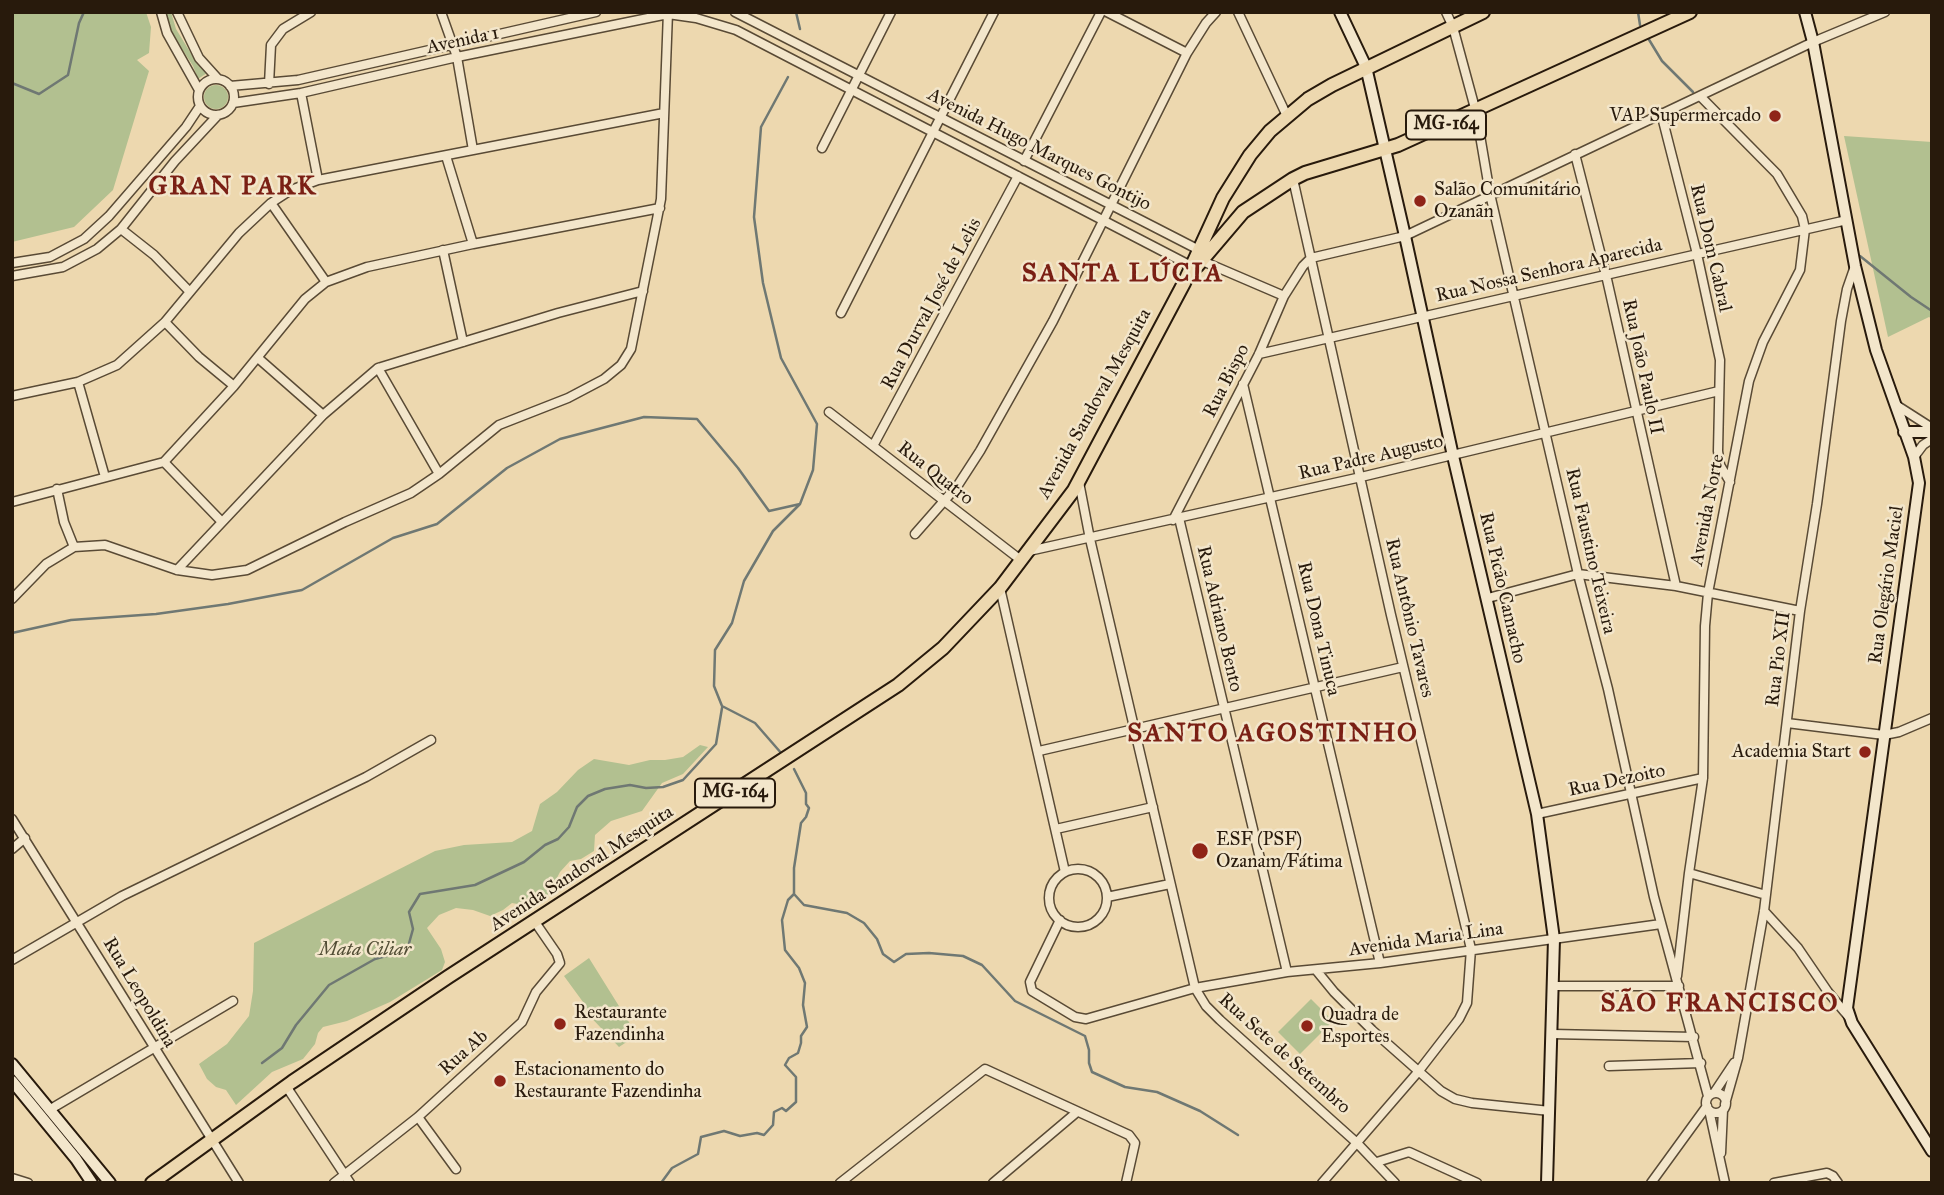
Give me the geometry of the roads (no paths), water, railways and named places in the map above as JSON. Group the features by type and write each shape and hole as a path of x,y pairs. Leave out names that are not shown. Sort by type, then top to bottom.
{"main road":[{"name":"Avenida Sandoval Mesquita","path":"144,1183 154,1180 286,1086 448,977 898,685 943,648 1000,588 1079,482 1200,257 1223,198 1250,155 1286,114 1308,99 1366,67 1483,12"},
{"name":"MG-164","path":"1200,257 1243,212 1305,173 1385,150 1476,112 1690,12"},
{"path":"1223,198 1223,209 1227,214 1233,216 1243,212"}],"street":[{"path":"161,12 167,33 199,90 200,106 207,114 218,116"},
{"path":"12,276 63,267 97,249 121,229 175,161 233,103 230,86 218,79 199,58 177,12"},
{"path":"270,84 271,46 283,29 311,12"},
{"path":"442,12 457,57 473,150"},
{"name":"Avenida 1","path":"230,86 298,80 596,12"},
{"path":"735,12 859,74"},
{"path":"822,148 891,12"},
{"path":"841,313 994,12"},
{"path":"1024,161 1101,12"},
{"path":"1107,12 1187,53"},
{"path":"915,534 945,501 980,451 1053,321 1187,53 1216,12"},
{"path":"1238,12 1286,114"},
{"name":"Rua Picão Camacho","path":"1340,12 1366,67 1452,456 1488,598 1537,814 1555,939 1547,1183"},
{"name":"Rua Faustino Teixeira","path":"1446,12 1453,27 1476,112 1490,194 1661,924 1711,1094"},
{"name":"Rua Olegário Maciel","path":"1805,12 1855,266 1876,350 1914,457 1919,490 1847,1007 1848,1016"},
{"path":"1311,258 1405,236 1812,42 1885,12"},
{"path":"12,599 46,564 74,547 105,545 177,570 212,575 247,570 411,493 499,425 568,398 604,379 621,365 631,349 660,208 668,13"},
{"name":"Avenida 1","path":"233,103 301,93 668,13 736,30 852,89"},
{"name":"Avenida Hugo Marques Gontijo","path":"859,74 1111,205 1200,257"},
{"path":"199,90 207,81 218,79"},
{"name":"Avenida Hugo Marques Gontijo","path":"852,89 1102,220 1200,257"},
{"path":"301,93 318,180"},
{"path":"1700,96 1777,174 1797,207 1805,229"},
{"path":"12,263 50,257 84,239 109,216 186,127 200,106"},
{"path":"12,396 78,382 117,365 164,322 239,233 271,203 291,190 318,180 664,113"},
{"name":"Rua Dom Cabral","path":"1661,113 1697,254 1720,360 1718,451 1720,465 1730,482"},
{"name":"Rua João Paulo II","path":"1575,154 1606,275 1676,586"},
{"path":"446,156 473,244"},
{"name":"Rua Durval José de Lelis","path":"873,446 1018,176"},
{"name":"Rua Antônio Tavares","path":"1293,179 1471,949 1465,1010 1418,1072 1322,1183"},
{"path":"271,203 326,282"},
{"path":"12,502 164,461 234,386 305,299 326,282 367,267 443,250 660,208"},
{"name":"Rua Nossa Senhora Aparecida","path":"1259,354 1847,220"},
{"path":"121,229 154,255 189,291"},
{"name":"Avenida Norte","path":"1678,983 1689,873 1703,778 1705,626 1708,593 1749,381 1763,342 1800,270 1805,229"},
{"path":"443,250 464,342"},
{"path":"1200,257 1284,296"},
{"name":"Rua Bispo","path":"1176,519 1259,354 1284,296 1297,274 1311,258"},
{"name":"Rua Pio XII","path":"1724,1107 1738,1058 1766,895 1768,860 1800,611 1841,321 1855,266"},
{"path":"177,570 323,415 378,368 643,290"},
{"path":"164,322 234,386"},
{"path":"258,358 323,415"},
{"path":"378,368 439,474"},
{"path":"78,382 105,477"},
{"name":"Rua Dona Tinuca","path":"1243,384 1380,963"},
{"name":"Rua Padre Augusto","path":"1026,556 1719,391"},
{"path":"1893,404 1932,430"},
{"name":"Rua Quatro","path":"829,412 945,501 1026,556"},
{"path":"1904,432 1932,430"},
{"path":"1914,457 1923,444 1932,439"},
{"path":"164,461 222,522"},
{"name":"Rua Sete de Setembro","path":"1079,482 1195,988 1206,1006 1220,1020 1357,1143 1395,1183"},
{"path":"57,489 64,522 74,547"},
{"name":"Rua Adriano Bento","path":"1176,519 1225,709 1287,972"},
{"path":"1488,598 1578,574 1676,586 1800,611"},
{"path":"1000,588 1065,872"},
{"path":"1039,751 1404,667"},
{"path":"1787,723 1884,734 1899,732 1932,718"},
{"path":"12,960 121,896 366,777 431,740"},
{"name":"Rua Dezoito","path":"1537,814 1703,778"},
{"path":"1056,829 1153,807"},
{"name":"Rua Leopoldina","path":"12,819 239,1183"},
{"path":"12,849 25,838"},
{"path":"1084,870 1093,873 1105,887 1107,897 1102,915 1087,926 1077,927 1060,920 1050,904 1050,894 1055,881 1065,872 1084,870"},
{"path":"1689,873 1766,895"},
{"path":"1107,897 1170,884"},
{"path":"1763,911 1798,948 1848,1016 1932,1151"},
{"name":"Avenida Maria Lina","path":"1060,920 1030,982 1032,991 1076,1017 1086,1019 1195,988 1287,972 1380,963 1661,924"},
{"name":"Rua Ab","path":"334,1183 347,1179 522,1022 536,992 560,963 557,954 535,922"},
{"path":"1316,970 1344,1002 1441,1091 1455,1099 1490,1106 1550,1111"},
{"path":"1553,986 1678,983"},
{"path":"49,1110 233,1001"},
{"path":"1552,1034 1694,1037"},
{"name":"Rua Pio XII","path":"1711,1094 1738,1058"},
{"path":"1609,1066 1701,1063"},
{"path":"12,1064 110,1183"},
{"path":"840,1183 985,1069 1129,1135 1135,1143 1126,1183"},
{"path":"12,1081 76,1159 92,1183"},
{"path":"286,1086 347,1179"},
{"path":"1651,1183 1708,1108 1711,1094 1724,1097 1721,1163"},
{"path":"1708,1108 1715,1112 1724,1107"},
{"path":"1708,1108 1725,1183"},
{"path":"993,1183 1077,1112"},
{"path":"418,1117 456,1169"},
{"path":"1377,1162 1409,1152 1477,1183"},
{"path":"1774,1183 1827,1173 1838,1183"},
{"path":"852,1174 858,1183"},
{"path":"12,1178 28,1183"}],"waterway":[{"path":"12,83 39,94 68,75 79,23 84,12"},
{"path":"796,12 800,29"},
{"path":"1638,12 1640,25"},
{"path":"1648,38 1662,61 1693,92"},
{"path":"782,754 755,723 722,706 714,686 715,650 732,623 744,581 773,531 800,504 813,470 817,424 781,358 763,283 754,217 761,127 788,77"},
{"path":"1860,256 1932,311"},
{"path":"12,633 71,620 156,614 302,590 393,538 437,524 507,468 560,439 644,417 697,419 769,511 800,504"},
{"path":"262,1063 282,1048 296,1025 329,985 375,959 401,952 408,947 413,929 409,912 420,894 475,885 524,862 545,845 558,839 569,827 577,807 588,796 605,789 630,785 663,787 683,780 716,744 722,708"},
{"path":"661,1183 672,1168 698,1154 701,1137 724,1131 740,1136 757,1133 764,1135 773,1125 774,1112 782,1108 786,1111 796,1102 796,1077 785,1065 789,1058 798,1053 801,1036 807,1027 803,1005 805,983 799,968 785,950 782,920 788,900 794,894 794,868 801,823 809,808 806,804 806,793 794,769"},
{"path":"794,894 804,905 847,913 864,923 877,939 883,954 894,962 906,954 929,953 963,956 982,965 1015,1001 1085,1036 1092,1072 1125,1087 1157,1092 1200,1111 1238,1135"}],"place":[{"name":"VAP Supermercado","path":"1775,116"},
{"name":"Salão Comunitário Ozanãn","path":"1420,201"},
{"name":"Academia Start","path":"1865,752"},
{"name":"ESF (PSF) Ozanam/Fátima","path":"1200,851"},
{"name":"Restaurante Fazendinha","path":"560,1024"},
{"name":"Quadra de Esportes","path":"1307,1026"},
{"name":"Estacionamento do Restaurante Fazendinha","path":"500,1081"}],"district":[{"name":"GRAN PARK","path":"233,188"},
{"name":"SANTA LÚCIA","path":"1123,275"},
{"name":"SANTO AGOSTINHO","path":"1273,735"},
{"name":"SÃO FRANCISCO","path":"1720,1005"}],"park label":[{"name":"Mata Ciliar","path":"365,950"}]}
